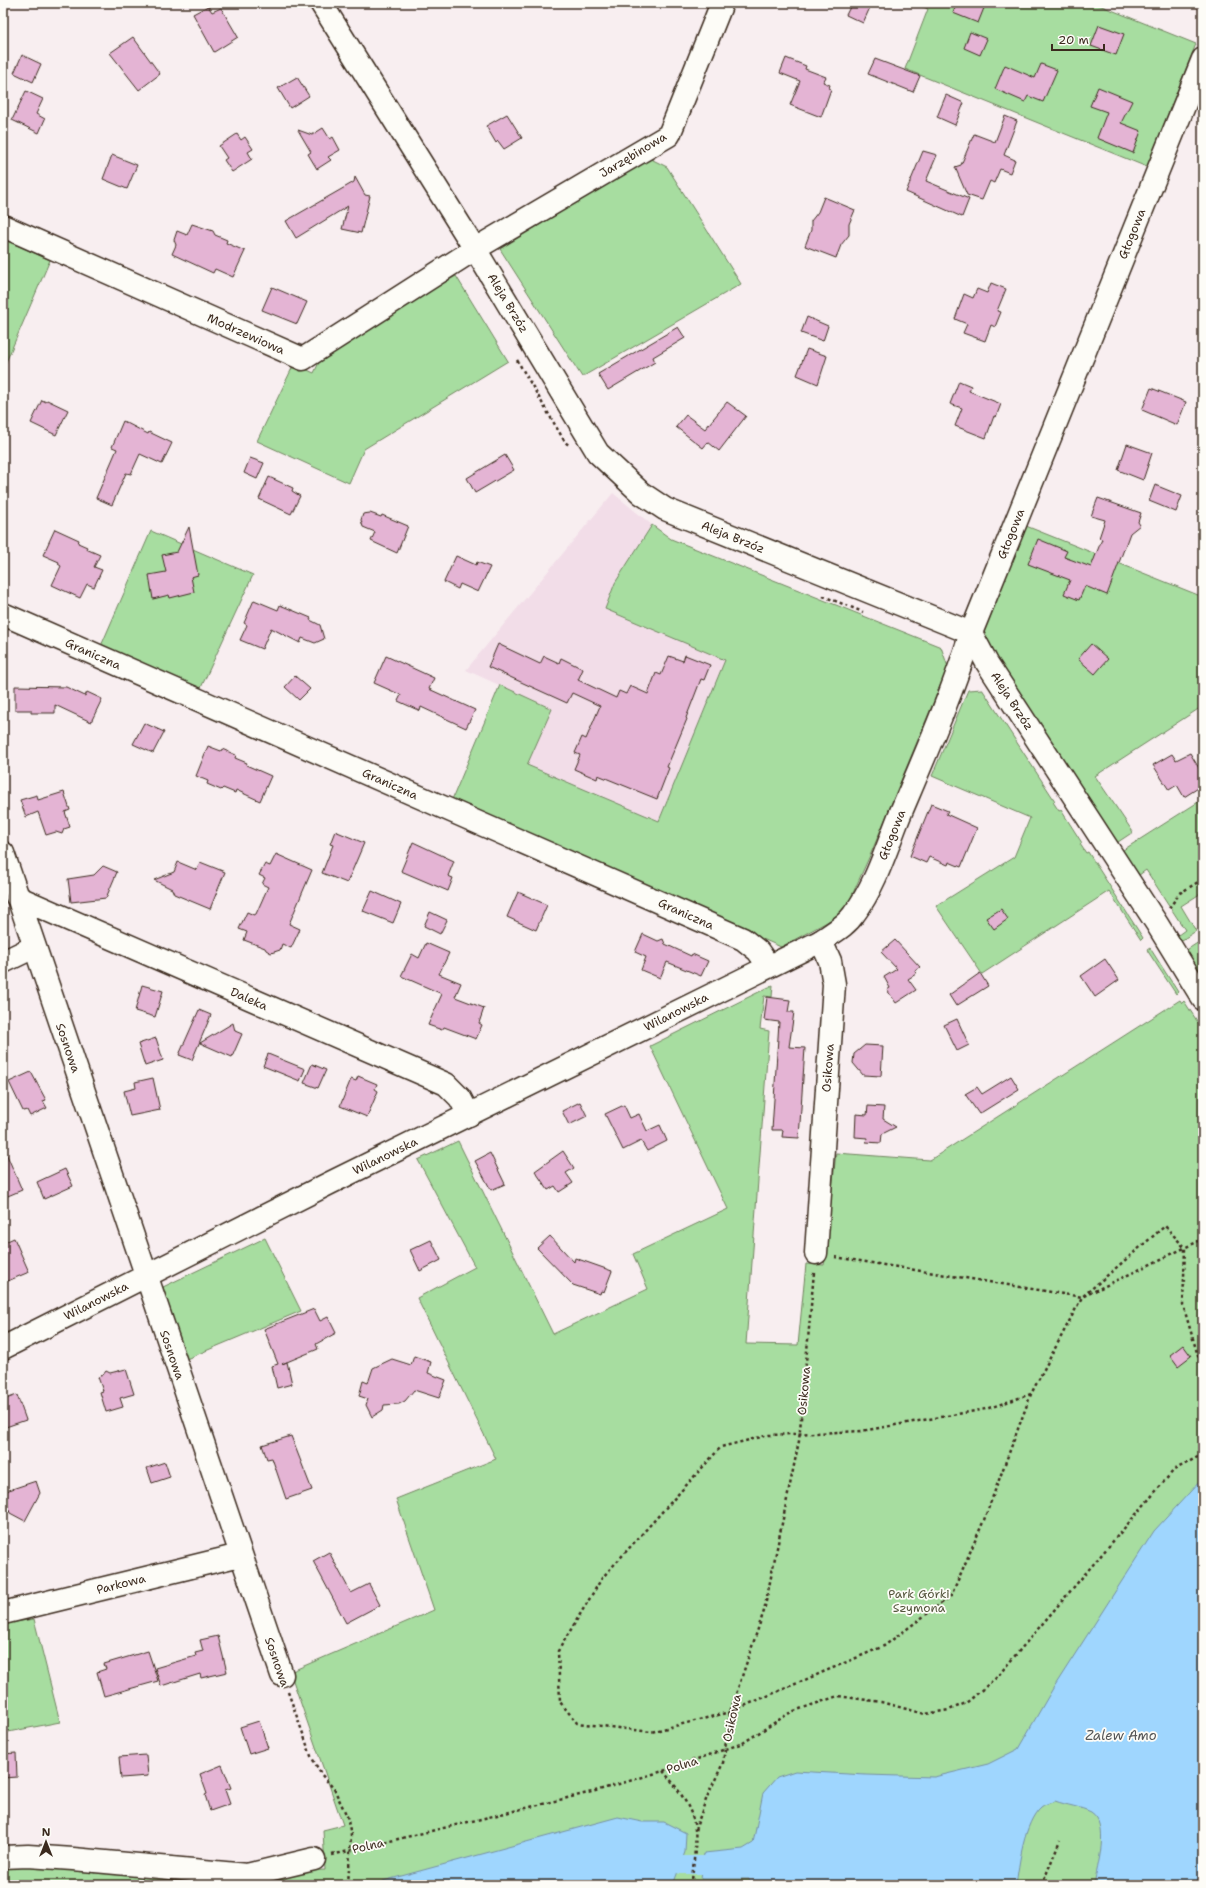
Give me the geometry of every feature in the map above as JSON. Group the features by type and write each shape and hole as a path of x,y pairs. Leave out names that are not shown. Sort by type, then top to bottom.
{"street":[{"name":"Aleja Brzóz","path":"321,3 475,249 598,453 641,494 665,509 971,633 988,663 1157,924 1203,999"},
{"name":"Jarzębinowa","path":"475,249 669,134 722,3"},
{"name":"Głogowa","path":"768,965 821,940 843,926 854,915 871,887 962,662 971,633 1203,59"},
{"name":"Modrzewiowa","path":"3,226 303,358 475,249"},
{"name":"Graniczna","path":"3,614 743,939 758,951 768,965"},
{"name":"Sosnowa","path":"3,853 145,1277 282,1675"},
{"name":"Daleka","path":"17,897 446,1084 460,1098 469,1115"},
{"name":"Osikowa","path":"816,1254 834,984 830,962 821,940"},
{"path":"3,962 34,947"},
{"name":"Wilanowska","path":"3,1348 768,965"},
{"name":"Parkowa","path":"3,1613 240,1554"},
{"path":"3,1857 28,1856 73,1859 247,1875 314,1859"}],"path":[{"path":"513,353 565,442 571,448"},
{"path":"817,594 868,614"},
{"path":"1157,924 1180,893 1203,878"},
{"path":"1031,1394 986,1409 862,1431 769,1435 721,1447 602,1578 558,1651 560,1702 577,1723 651,1732 730,1712 884,1646 951,1596 984,1520 1031,1394 1082,1296 1165,1226 1185,1248 1183,1305 1201,1366 1203,1368"},
{"path":"816,1254 1082,1296 1203,1239"},
{"name":"Osikowa","path":"695,1830 707,1797 723,1763 730,1712 764,1611 800,1433 816,1254"},
{"name":"Polna","path":"314,1859 562,1800 663,1771 743,1743 791,1712 838,1696 882,1702 924,1714 949,1710 966,1703 996,1678 1174,1470 1203,1454"},
{"name":"Sosnowa","path":"282,1675 312,1756 321,1774 334,1789 347,1816 351,1836 348,1885"},
{"path":"663,1771 683,1797 691,1814 695,1830 692,1885"},
{"path":"1042,1885 1060,1840"}],"shaded area":[{"path":"613,493 652,525 615,583 605,609 725,660 659,821 527,765 552,709 466,670"}],"green space":[{"path":"914,3 1094,3 1196,44 1147,167 905,69 928,9"},
{"path":"649,158 667,167 741,284 582,377 500,249"},
{"path":"3,239 50,260 3,369"},
{"path":"456,276 508,361 364,449 349,483 257,441 294,364 314,373 324,352"},
{"path":"652,525 671,539 941,647 948,667 872,851 848,904 840,915 781,947 451,802 500,685 552,709 527,765 659,821 725,660 605,609 615,583"},
{"path":"1026,526 1203,597 1203,706 1095,776 1133,832 1115,844 999,667 982,630 986,618 989,619"},
{"path":"151,531 253,575 199,692 101,646"},
{"path":"982,689 1055,801 1053,802 1059,811 1061,810 1082,843 1080,844 1086,853 1088,852 1143,938 1141,940 1109,891 982,974 936,906 1014,857 1030,818 932,776 968,690"},
{"path":"1203,799 1203,892 1181,906 1196,931 1179,942 1174,938 1185,930 1146,870 1135,878 1120,852"},
{"path":"1202,940 1203,972 1197,973 1185,951"},
{"path":"1150,948 1178,992 1176,994 1147,950"},
{"name":"Park Górki Szymona","path":"773,985 772,997 764,996 760,1029 769,1031 746,1344 798,1345 806,1264 824,1265 836,1153 930,1160 1180,1000 1182,1003 1184,1001 1203,1030 1203,1885 3,1885 3,1866 287,1871 325,1870 323,1830 343,1825 290,1672 434,1610 396,1499 496,1459 417,1298 475,1267 418,1160 458,1141 553,1334 648,1289 633,1254 728,1209 650,1046"},
{"path":"265,1238 301,1311 184,1360 163,1287"},
{"path":"34,1619 60,1722 3,1733 3,1624"}],"water":[{"name":"Zalew Amo","path":"1201,1480 1203,1480 1203,1885 1094,1885 1100,1857 1102,1836 1097,1818 1087,1810 1055,1801 1041,1807 1030,1823 1023,1844 1016,1885 749,1885 749,1879 701,1879 704,1853 743,1849 753,1843 763,1793 777,1777 795,1771 934,1777 988,1764 1018,1749 1052,1690 1154,1531"},
{"path":"618,1817 642,1822 664,1822 686,1833 685,1852 673,1885 380,1885 383,1881"}],"building":[{"path":"852,3 872,3 863,23 846,15"},
{"path":"957,3 986,3 978,23 953,13"},
{"path":"208,6 212,12 221,8 238,37 214,52 193,14"},
{"path":"1099,25 1124,34 1116,55 1091,46"},
{"path":"970,32 987,39 980,55 964,48"},
{"path":"133,37 160,74 139,90 110,53"},
{"path":"22,55 41,64 33,82 14,73"},
{"path":"786,58 806,66 805,69 826,77 823,82 830,85 829,88 831,89 821,117 790,105 800,81 780,73"},
{"path":"875,59 920,76 913,92 868,74"},
{"path":"1041,64 1057,70 1043,102 1028,96 1025,102 995,89 1005,65 1035,78"},
{"path":"297,77 309,96 290,108 278,88"},
{"path":"1098,87 1132,101 1121,123 1141,131 1133,153 1097,138 1107,112 1090,106"},
{"path":"26,91 43,99 36,114 45,119 39,133 12,120"},
{"path":"946,95 964,103 955,125 937,117"},
{"path":"507,114 522,138 504,149 498,141 496,143 486,126"},
{"path":"1005,116 1017,121 1004,155 1015,160 1010,173 1000,169 994,183 990,181 982,200 967,195 955,167 961,165 974,134 995,142"},
{"path":"323,128 330,139 333,137 340,150 328,157 331,160 317,169 308,154 311,152 298,130 312,135"},
{"path":"237,134 241,140 245,137 253,149 248,152 252,159 232,172 224,160 227,158 219,146"},
{"path":"923,151 937,155 926,181 969,199 962,217 906,192"},
{"path":"112,155 137,165 127,189 103,179"},
{"path":"355,177 365,195 370,196 361,233 342,229 348,206 296,238 286,221 354,182"},
{"path":"824,197 855,210 849,224 849,235 841,245 836,258 805,246 811,230 811,221 818,212"},
{"path":"192,224 213,231 215,235 227,240 226,243 245,251 233,277 215,269 213,273 172,254 176,245 174,240 177,231 187,235"},
{"path":"991,283 1006,289 997,311 1001,312 995,327 991,325 985,341 963,333 967,324 955,319 964,294 973,298 977,289 987,293"},
{"path":"272,287 307,302 297,324 262,310"},
{"path":"807,317 828,326 823,341 801,333"},
{"path":"678,327 685,338 653,357 655,362 608,390 598,374"},
{"path":"807,349 827,356 818,384 797,375"},
{"path":"959,381 971,386 969,391 1001,404 996,417 994,416 986,438 955,426 962,408 950,404"},
{"path":"1151,388 1186,402 1177,425 1142,410"},
{"path":"42,400 46,402 47,400 68,410 56,435 31,423"},
{"path":"727,402 746,416 719,451 708,442 703,448 676,427 686,415 705,429"},
{"path":"123,421 148,434 149,432 172,443 162,464 140,454 131,474 126,473 112,505 96,498 117,449 112,447"},
{"path":"1127,444 1152,453 1143,480 1118,470"},
{"path":"505,455 514,470 475,493 467,478"},
{"path":"250,458 264,463 257,479 244,473"},
{"path":"269,477 293,488 292,491 300,496 291,514 259,499"},
{"path":"1155,485 1182,496 1176,512 1149,501"},
{"path":"1098,498 1141,513 1138,522 1140,525 1130,533 1107,595 1085,586 1079,600 1064,594 1070,580 1028,564 1038,539 1067,551 1064,557 1091,567 1102,539 1099,538 1105,520 1091,516"},
{"path":"370,513 381,517 382,515 408,526 397,553 371,541 375,532 363,527 361,520 363,514"},
{"path":"189,527 198,575 191,577 194,592 170,598 169,595 153,599 149,575 166,572 162,555 177,552"},
{"path":"55,529 79,540 78,543 87,547 86,549 100,555 94,567 102,570 94,587 87,584 80,598 52,585 61,566 58,564 59,562 43,555"},
{"path":"456,556 476,565 477,562 490,567 478,592 460,584 458,589 444,582"},
{"path":"254,600 278,610 280,605 311,618 310,620 320,625 324,639 315,643 302,638 300,643 271,628 262,649 240,640 247,625 244,623"},
{"path":"498,644 540,664 544,656 559,663 561,658 583,669 578,680 616,698 619,691 626,694 630,686 648,694 656,673 661,675 669,656 683,661 685,655 710,665 704,680 701,679 686,718 687,719 667,767 669,768 657,799 598,775 597,779 574,769 580,755 575,753 582,737 586,739 600,706 572,693 567,703 488,667"},
{"path":"1091,644 1108,659 1095,674 1078,659"},
{"path":"386,656 434,678 429,689 475,710 466,728 421,707 420,711 398,701 401,695 374,683"},
{"path":"295,676 310,689 299,700 285,687"},
{"path":"15,686 66,687 85,696 87,692 102,699 91,722 55,705 55,713 31,713 31,710 15,710"},
{"path":"144,723 164,732 153,753 133,744"},
{"path":"208,746 221,751 222,749 236,755 235,758 247,763 246,765 271,776 260,801 236,790 235,793 223,788 221,790 207,784 208,781 196,776"},
{"path":"1190,753 1203,775 1203,785 1184,797 1177,785 1169,790 1153,765 1172,754 1176,760"},
{"path":"64,792 70,810 65,812 70,827 64,829 62,834 56,832 46,835 38,812 26,817 20,800 37,795 38,800"},
{"path":"931,804 948,811 946,814 977,828 961,867 949,862 948,865 929,857 926,863 910,856"},
{"path":"335,831 364,843 347,883 322,873 333,845 330,844"},
{"path":"413,842 454,861 448,876 453,878 448,891 401,871"},
{"path":"276,854 312,870 289,924 300,929 291,948 282,944 280,950 271,953 265,948 244,940 247,932 239,929 247,912 254,915 256,914 268,887 262,884 265,878 259,875 265,864 270,866"},
{"path":"178,862 197,870 200,862 225,872 210,909 174,894 172,889 154,880 174,872"},
{"path":"103,866 117,872 106,898 71,902 68,879 94,875"},
{"path":"372,891 401,904 393,923 363,911"},
{"path":"518,892 547,905 536,930 507,917"},
{"path":"1001,909 1008,919 994,929 986,918"},
{"path":"430,912 447,920 440,934 424,926"},
{"path":"643,934 658,941 663,939 665,944 691,956 692,954 708,961 701,976 667,962 660,978 641,970 646,957 635,952"},
{"path":"895,940 920,967 915,971 916,974 908,979 916,990 896,1003 887,990 890,988 884,977 897,969 881,952"},
{"path":"426,943 449,953 439,974 461,983 455,997 484,1008 479,1023 482,1025 476,1039 444,1027 442,1030 428,1025 442,994 401,976 412,954 419,958"},
{"path":"1105,959 1119,980 1095,997 1081,976"},
{"path":"980,973 988,986 956,1006 949,995"},
{"path":"142,985 163,991 155,1017 135,1011"},
{"path":"767,997 790,1000 788,1012 794,1012 789,1047 805,1048 799,1138 782,1137 783,1130 772,1130 779,1022 764,1020"},
{"path":"199,1010 211,1015 192,1060 179,1055"},
{"path":"957,1019 969,1045 957,1051 944,1025"},
{"path":"233,1023 235,1031 242,1034 232,1057 200,1043"},
{"path":"156,1038 163,1060 145,1066 138,1044"},
{"path":"865,1045 883,1046 881,1076 863,1075 853,1063 854,1054"},
{"path":"268,1054 305,1069 300,1081 263,1066"},
{"path":"312,1064 326,1070 318,1088 304,1083"},
{"path":"31,1072 46,1100 43,1101 47,1108 30,1116 27,1110 23,1111 9,1082"},
{"path":"358,1076 377,1084 375,1089 378,1091 367,1117 340,1106 351,1079 356,1081"},
{"path":"1011,1076 1019,1089 979,1114 965,1094 977,1087 982,1094"},
{"path":"153,1078 160,1110 130,1116 124,1091 136,1088 135,1082"},
{"path":"580,1102 587,1116 569,1125 562,1111"},
{"path":"624,1105 630,1118 639,1114 647,1131 660,1125 667,1141 647,1151 641,1141 623,1150 605,1114"},
{"path":"868,1106 884,1107 883,1119 896,1127 882,1134 881,1143 866,1142 867,1138 855,1137 856,1114 867,1115"},
{"path":"3,1146 22,1190 3,1198"},
{"path":"563,1151 574,1168 566,1173 573,1183 559,1192 555,1186 548,1190 535,1171"},
{"path":"490,1153 505,1184 491,1190 475,1161"},
{"path":"65,1169 73,1186 44,1199 37,1182"},
{"path":"550,1236 574,1262 575,1258 612,1271 604,1292 601,1291 600,1294 573,1285 537,1248"},
{"path":"14,1238 29,1272 3,1283 3,1243"},
{"path":"431,1240 441,1260 420,1271 410,1250"},
{"path":"314,1309 320,1321 328,1317 336,1333 316,1344 318,1349 282,1364 287,1362 292,1384 277,1388 272,1366 278,1364 264,1329"},
{"path":"1183,1345 1191,1356 1178,1366 1170,1355"},
{"path":"414,1356 431,1362 428,1373 446,1380 439,1398 414,1390 405,1401 399,1404 384,1405 383,1410 372,1417 366,1405 368,1399 359,1396 363,1381 368,1383 373,1368 392,1359 411,1365"},
{"path":"126,1369 134,1394 120,1398 123,1407 106,1412 100,1392 103,1391 98,1377 103,1375 106,1371 110,1373"},
{"path":"17,1395 26,1420 3,1428 3,1400"},
{"path":"291,1436 312,1490 286,1499 272,1458 267,1459 262,1445"},
{"path":"165,1462 170,1477 152,1483 147,1468"},
{"path":"36,1481 40,1493 25,1521 10,1513 3,1492"},
{"path":"329,1552 351,1593 369,1584 380,1605 346,1623 313,1561"},
{"path":"218,1636 227,1672 201,1678 200,1674 161,1686 155,1668 196,1656 195,1653 203,1651 200,1640"},
{"path":"148,1651 158,1681 104,1696 97,1672 106,1669 104,1664"},
{"path":"259,1721 268,1748 249,1754 240,1727"},
{"path":"16,1753 17,1777 3,1778 3,1754"},
{"path":"146,1755 148,1776 121,1778 119,1757"},
{"path":"222,1765 231,1788 225,1790 230,1804 210,1811 205,1795 207,1794 200,1774"}],"waterway":[{"path":"681,1865 727,1865"}]}
